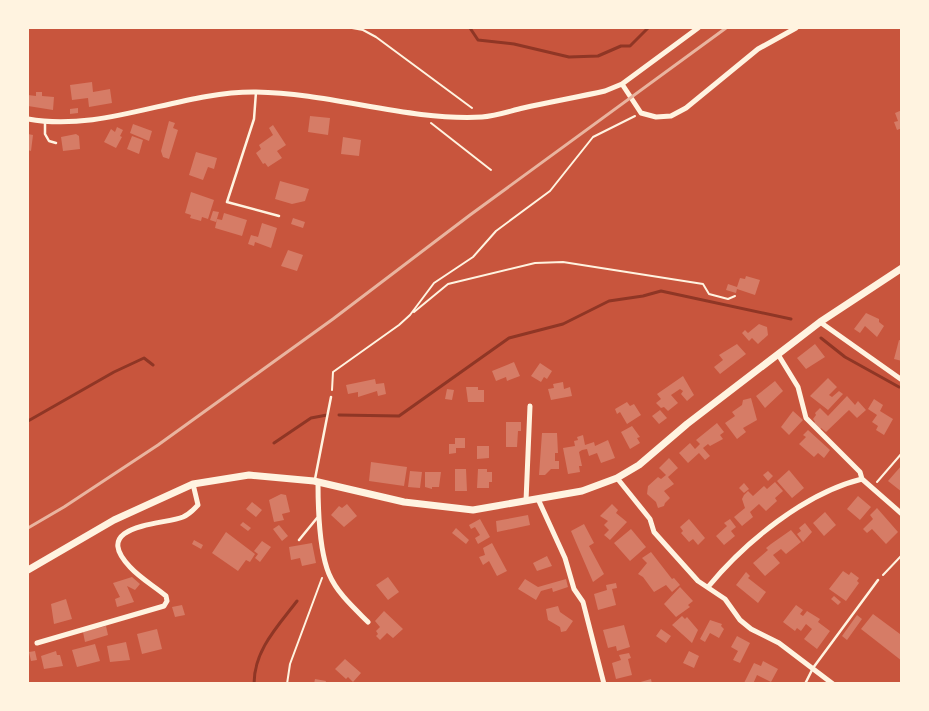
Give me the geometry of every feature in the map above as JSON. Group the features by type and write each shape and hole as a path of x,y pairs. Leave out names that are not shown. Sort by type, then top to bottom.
{"street":[{"path":"28,119 45,122 96,119 214,96 256,92 307,96 420,113 484,117 605,91 622,84 698,28"},
{"path":"622,84 641,113 656,117 671,116 686,108 758,49 796,28"},
{"path":"28,570 114,520 193,484 249,475 316,482 404,502 449,509 473,510 582,491 617,478 639,465 687,424 779,356 820,322 902,268"},
{"path":"820,322 902,380"},
{"path":"779,356 798,387 806,418 860,472 862,479 902,514"},
{"path":"526,501 530,406"},
{"path":"617,478 650,519 654,532 698,581 725,599 740,620 751,630 780,643 833,684"},
{"path":"708,587 724,567 751,541 783,518 841,484 862,479"},
{"path":"316,482 318,518 329,574 344,596 368,622"},
{"path":"37,643 164,606 167,601 166,596 131,569 121,555 119,542 121,537 146,523 173,520 191,512 198,504 193,484"},
{"path":"538,499 565,558 574,589 584,602 604,684"}],"lane":[{"path":"256,92 254,119 227,202 279,216"},
{"path":"45,122 44,134 49,141 56,143"},
{"path":"316,482 331,397"},
{"path":"299,540 318,518"},
{"path":"805,684 813,668 878,580"}],"path":[{"path":"352,28 363,30 376,37 484,117"},
{"path":"420,113 491,170"},
{"path":"410,315 434,283 473,257 496,231 550,191 593,137 641,113"},
{"path":"331,397 333,372 410,315 448,284 535,263 563,262 703,284 709,294 728,299 735,296"},
{"path":"873,487 902,453"},
{"path":"878,580 902,555"},
{"path":"287,684 290,664 327,564"}],"building":[{"path":"92,82 93,92 110,89 112,103 89,107 88,98 72,100 70,85"},
{"path":"36,92 42,92 42,96 54,97 53,110 28,106 28,95 36,96"},
{"path":"78,108 78,113 70,114 70,109"},
{"path":"902,110 902,128 897,130 894,122 898,121 895,113"},
{"path":"310,116 330,118 328,135 308,132"},
{"path":"169,121 175,123 173,128 178,130 169,159 163,157 161,151"},
{"path":"133,124 152,131 149,141 130,133"},
{"path":"273,125 286,145 277,151 282,158 268,167 265,163 263,164 256,153 261,149 259,145 273,135 269,128"},
{"path":"117,127 123,130 120,136 122,137 116,148 104,142 111,129 115,132"},
{"path":"28,134 33,135 31,151 28,150"},
{"path":"76,134 79,136 80,149 63,151 61,137"},
{"path":"132,136 143,140 139,154 127,149"},
{"path":"343,137 361,140 359,156 341,154"},
{"path":"196,152 217,158 214,169 208,167 203,180 189,175"},
{"path":"280,181 309,189 305,201 292,204 275,199"},
{"path":"191,192 214,200 208,219 202,217 201,221 190,218 191,215 185,213"},
{"path":"213,211 219,212 216,222 210,220"},
{"path":"224,213 247,220 242,236 215,228 217,219 222,220"},
{"path":"293,218 305,222 303,228 291,224"},
{"path":"262,223 277,228 271,248 255,242 254,246 248,244 251,235 258,237"},
{"path":"288,250 303,255 297,271 281,266"},
{"path":"746,276 760,280 755,295 737,289 736,293 726,290 728,284 737,287 740,278 745,279"},
{"path":"866,313 879,319 879,322 884,326 877,337 865,326 860,333 854,329"},
{"path":"759,324 767,327 768,335 758,344 752,338 749,341 742,333 745,330 748,333"},
{"path":"899,340 902,341 902,361 894,359"},
{"path":"737,344 746,354 720,374 714,367 723,360 719,355"},
{"path":"815,344 825,357 806,369 797,358"},
{"path":"514,362 520,376 507,381 506,377 496,381 492,371"},
{"path":"540,363 552,371 547,379 544,377 541,382 531,376"},
{"path":"683,376 694,395 687,401 681,394 683,391 680,389 671,395 678,403 668,411 664,407 661,408 656,403 661,399 657,394"},
{"path":"828,378 837,387 829,395 832,397 839,391 843,394 828,410 810,396"},
{"path":"375,379 376,384 384,383 386,394 378,396 377,391 358,397 358,392 348,394 346,385"},
{"path":"775,381 783,391 765,408 756,396"},
{"path":"563,382 564,389 570,387 572,396 551,400 548,389 554,388 553,384"},
{"path":"466,387 478,387 478,390 484,390 484,402 468,402"},
{"path":"447,389 454,390 452,400 445,399"},
{"path":"847,396 855,405 858,401 866,410 857,418 849,410 826,432 821,428 820,430 814,423 815,413 820,408 828,416"},
{"path":"751,398 757,420 743,428 746,432 737,439 725,423 735,416 732,412 742,405 743,400"},
{"path":"874,399 883,405 880,411 893,419 884,435 876,430 878,426 872,422 877,415 868,409"},
{"path":"627,402 630,406 634,404 641,415 627,424 620,412 617,414 615,409"},
{"path":"660,410 667,418 659,424 652,416"},
{"path":"793,411 803,420 789,435 781,427"},
{"path":"506,422 521,422 521,431 518,431 517,447 506,447"},
{"path":"717,423 724,432 720,435 723,439 710,446 708,444 703,448 710,456 705,460 699,453 688,463 679,453 690,443 695,449 700,444 696,440"},
{"path":"632,426 640,437 637,438 640,443 630,449 621,432"},
{"path":"808,430 830,450 824,458 818,453 814,457 799,444 806,437 803,435"},
{"path":"542,433 557,433 558,453 555,453 555,461 559,461 559,469 551,469 545,475 539,475"},
{"path":"583,435 585,445 594,442 595,446 608,440 615,458 601,463 597,453 589,456 587,449 582,450 579,452 582,466 579,466 580,472 568,474 563,448 575,446 574,441 578,440 577,437"},
{"path":"455,438 465,438 465,448 456,448 456,453 449,454 449,444 455,444"},
{"path":"477,446 489,446 489,458 477,459"},
{"path":"669,458 678,468 668,477 674,484 664,491 670,498 664,506 658,508 656,502 647,494 648,486 658,477 661,479 666,475 659,468"},
{"path":"371,462 407,467 404,486 369,481"},
{"path":"902,465 902,492 888,481"},
{"path":"455,469 466,469 467,491 455,491"},
{"path":"478,469 487,469 487,472 492,472 492,482 489,482 489,488 477,488"},
{"path":"789,470 804,488 792,498 777,481"},
{"path":"410,471 422,472 420,488 408,487"},
{"path":"768,471 773,476 768,481 763,475"},
{"path":"425,472 441,472 439,487 432,487 432,489 425,487"},
{"path":"775,482 783,491 775,498 777,501 766,511 759,504 750,512 753,517 742,526 734,517 745,508 742,499 744,495 748,491 753,496 764,486 767,489"},
{"path":"744,483 749,489 744,493 739,488"},
{"path":"281,494 286,495 290,512 282,514 284,520 274,522 269,500"},
{"path":"858,496 871,507 860,520 847,509"},
{"path":"252,502 262,510 256,517 246,509"},
{"path":"347,504 357,516 344,527 331,515 339,506 342,508"},
{"path":"612,504 618,510 616,513 627,522 610,540 604,535 609,530 604,525 608,521 600,516"},
{"path":"877,508 898,532 886,544 872,529 867,533 863,529 873,519 870,515"},
{"path":"825,512 836,525 824,536 813,523"},
{"path":"528,515 530,525 497,532 496,521"},
{"path":"480,519 490,537 478,544 475,538 480,535 475,527 471,529 469,525"},
{"path":"689,519 705,538 698,545 693,539 689,542 681,533 683,531 680,527"},
{"path":"730,519 736,527 731,531 735,536 724,545 716,536 727,526 724,523"},
{"path":"243,522 251,528 248,531 240,525"},
{"path":"805,523 812,532 803,542 797,534 801,531 799,528"},
{"path":"584,524 594,543 589,546 604,574 593,582 571,531"},
{"path":"279,525 288,536 282,541 273,529"},
{"path":"456,528 469,540 466,544 452,533"},
{"path":"631,529 646,547 630,561 614,543"},
{"path":"791,530 801,542 786,554 781,549 773,555 780,563 765,576 753,563 768,550 766,548"},
{"path":"226,532 255,554 250,562 246,560 238,571 212,553"},
{"path":"194,540 203,545 201,549 192,544"},
{"path":"262,541 271,547 260,562 255,558 258,554 254,551"},
{"path":"312,543 316,563 302,566 300,558 291,560 289,547"},
{"path":"492,543 507,571 497,576 489,561 483,565 479,557 485,555 483,548"},
{"path":"651,552 672,579 674,578 680,585 672,592 666,585 654,592 643,577 638,574 647,563 642,558"},
{"path":"547,556 552,566 537,571 533,563"},
{"path":"843,571 849,575 851,572 859,578 857,581 859,583 846,601 829,589"},
{"path":"746,572 750,576 748,578 766,592 758,603 736,585"},
{"path":"132,577 140,584 135,590 127,586 134,602 117,607 115,599 120,597 113,583"},
{"path":"388,577 399,592 388,600 376,585"},
{"path":"525,579 538,587 566,579 568,587 553,592 552,588 541,591 536,600 518,589"},
{"path":"616,583 617,588 612,589 616,605 598,610 594,594 607,590 606,585"},
{"path":"680,587 693,601 688,605 690,607 676,617 664,604"},
{"path":"834,596 841,602 838,605 831,599"},
{"path":"66,599 72,619 54,624 51,604"},
{"path":"182,605 185,615 175,617 172,607"},
{"path":"796,605 803,610 800,614 803,616 807,611 820,619 818,622 830,631 817,649 804,639 812,629 806,624 801,631 797,628 795,631 783,622"},
{"path":"558,606 560,612 573,621 566,631 561,632 560,627 548,620 546,609"},
{"path":"384,611 403,629 393,638 387,633 380,640 376,636 378,634 376,631 380,627 375,621"},
{"path":"873,614 900,634 902,633 902,661 861,629"},
{"path":"857,615 862,619 847,640 842,636"},
{"path":"682,616 685,619 687,617 698,630 692,643 672,625"},
{"path":"710,620 722,624 721,626 724,629 719,638 710,633 705,642 700,639"},
{"path":"624,625 630,647 617,651 616,646 608,648 603,630"},
{"path":"106,626 108,635 85,642 83,632"},
{"path":"157,629 162,649 142,654 137,634"},
{"path":"661,629 671,636 666,643 656,636"},
{"path":"737,636 750,643 740,663 733,660 738,651 731,647"},
{"path":"126,642 130,660 110,662 107,646"},
{"path":"95,644 100,661 77,667 72,650"},
{"path":"35,651 37,660 31,661 29,652"},
{"path":"56,651 57,655 60,655 63,666 44,669 41,656"},
{"path":"689,651 699,656 694,668 683,663"},
{"path":"629,653 631,658 628,659 632,675 616,679 612,663 621,660 619,655"},
{"path":"345,659 361,673 353,682 348,677 346,679 335,669"},
{"path":"763,661 778,669 771,682 757,675 753,684 744,683 754,663 761,666"},
{"path":"315,679 326,681 325,684 314,684"},
{"path":"651,679 652,684 637,684 637,683"}],"waterway":[{"path":"470,28 478,40 514,44 569,57 598,56 621,46 630,46 648,28"},
{"path":"339,415 399,416 509,338 563,324 609,301 643,296 661,291 791,319"},
{"path":"821,338 845,357 899,387"},
{"path":"28,421 114,372 144,358 153,365"},
{"path":"274,443 311,418 327,415"},
{"path":"254,684 258,660 268,639 297,601"}],"railway":[{"path":"28,528 64,507 158,445 333,319 470,215 726,28"}]}
